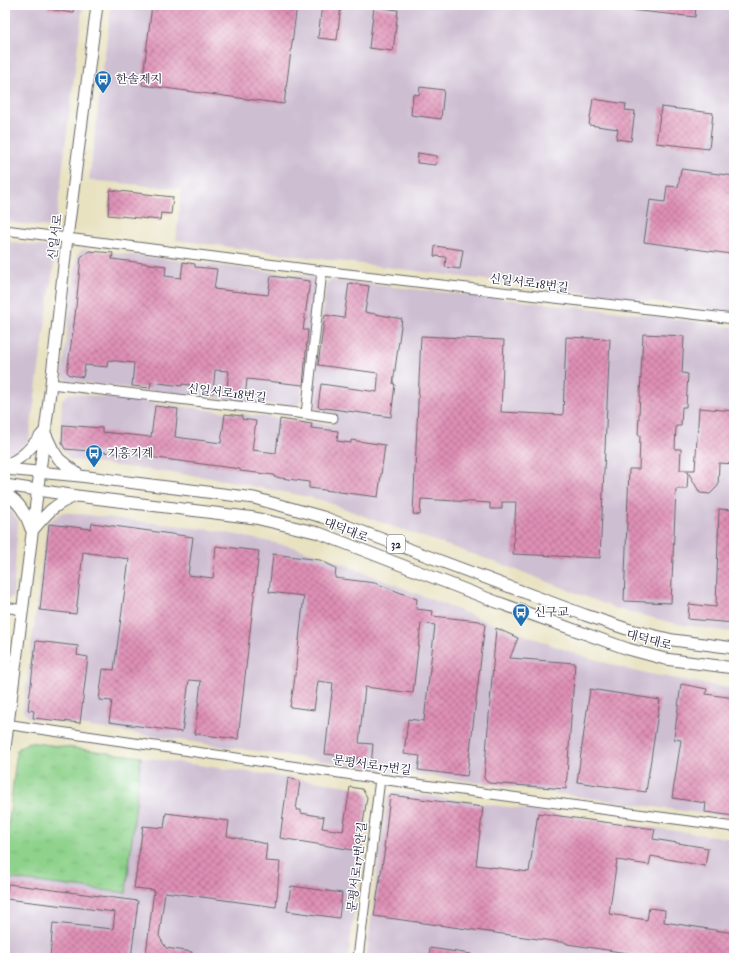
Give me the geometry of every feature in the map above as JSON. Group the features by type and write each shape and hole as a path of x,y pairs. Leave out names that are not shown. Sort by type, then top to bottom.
{"main road":[{"name":"신일서로","path":"5,748 6,725 38,490 97,5"},
{"path":"5,465 11,463 24,454 44,432 59,459 80,476"},
{"name":"대덕대로","path":"5,469 80,476 254,498 323,517 585,615 613,624 673,640 734,648"},
{"name":"대덕대로","path":"5,485 77,496 254,518 319,532 494,600 628,649 665,659 734,668"},
{"path":"5,493 18,502 25,512 32,531 52,508 66,499 77,496"}],"street":[{"name":"신일서로18번길","path":"5,230 322,272 734,319"},
{"path":"306,414 322,272"},
{"name":"신일서로18번길","path":"51,384 333,418"},
{"path":"5,607 22,610"},
{"path":"718,645 734,641"},
{"name":"문평서로17번길","path":"6,725 380,779 734,827"},
{"name":"문평서로17번안길","path":"358,958 380,779"}],"shaded area":[{"path":"5,5 83,5 56,222 49,227 5,222"},
{"path":"111,5 734,5 734,312 176,240 181,189 89,180"},
{"path":"5,241 48,247 55,255 29,440 14,452 5,451"},
{"path":"83,249 312,277 317,284 300,402 295,407 68,381 62,375 77,255"},
{"path":"331,280 631,313 734,327 734,629 731,632 678,624 620,610 504,565 377,521 319,499 213,478 71,460 60,446 62,400 69,393 333,425 335,413 316,410 312,405 326,284"},
{"path":"5,507 8,507 18,521 13,596 6,601 5,601"},
{"path":"63,512 212,530 290,546 328,558 483,620 577,654 633,671 734,689 734,818 358,766 29,718 23,711 47,523"},
{"path":"5,615 10,622 5,664"},
{"path":"141,757 362,788 369,796 348,958 5,958 5,878 126,892"},
{"path":"394,791 734,839 734,958 366,958 387,797"}],"green space":[{"path":"28,742 141,757 126,893 5,878 5,854 17,750"}],"building":[{"path":"48,5 74,5 73,13 48,9"},
{"path":"152,5 297,5 284,104 142,85"},
{"path":"322,5 341,5 337,40 318,38"},
{"path":"631,5 696,5 695,17 631,10"},
{"path":"374,7 398,10 393,51 369,48"},
{"path":"420,87 444,90 441,119 411,115 413,94 419,95"},
{"path":"593,99 626,104 625,110 635,111 631,141 616,139 618,129 589,125"},
{"path":"661,107 713,113 709,149 656,143"},
{"path":"418,153 437,156 436,165 417,163"},
{"path":"681,169 734,176 734,230 731,254 644,242 650,200 665,202 667,186 678,187"},
{"path":"110,190 173,197 171,214 161,213 160,220 108,215"},
{"path":"435,246 463,250 460,269 445,267 446,257 434,256"},
{"path":"89,251 113,253 112,259 166,266 165,276 181,278 183,262 195,264 195,267 217,269 214,289 268,295 271,276 310,281 303,330 308,330 303,385 247,379 245,397 226,395 229,371 215,370 213,393 205,392 206,387 182,384 182,386 151,382 150,388 132,386 134,363 108,360 107,367 85,365 83,377 70,375 67,372 81,257"},
{"path":"349,283 369,286 365,312 402,319 393,384 395,384 391,417 318,407 321,384 377,392 378,373 318,365 325,315 344,318"},
{"path":"643,334 684,336 682,373 688,374 686,407 682,407 681,426 676,426 675,449 681,449 680,470 695,470 699,408 734,411 734,464 719,463 718,486 710,494 700,493 688,472 687,489 676,489 671,603 624,601 629,469 639,469 640,435 638,435"},
{"path":"421,336 504,340 501,412 563,415 566,337 610,339 600,558 513,554 516,502 502,502 502,509 490,509 490,503 421,499 420,515 413,514"},
{"path":"155,406 178,409 175,437 221,443 225,414 242,416 242,419 256,421 252,450 276,453 280,419 312,424 311,428 338,431 337,441 351,443 351,440 385,445 378,497 309,488 309,482 274,477 274,475 240,471 240,469 149,456 65,449 62,443 63,425 102,428 102,432 151,437"},
{"path":"719,509 734,510 734,623 688,619 689,604 716,607"},
{"path":"92,523 193,537 188,575 213,578 216,546 259,551 238,739 195,734 201,681 189,680 182,732 109,722 112,701 99,700 103,669 114,670 129,559 83,552 76,614 40,610 49,524 91,529"},
{"path":"273,554 320,560 336,568 335,578 375,583 417,599 416,609 433,611 432,616 479,621 485,624 467,776 418,770 420,756 404,754 408,719 424,721 435,625 421,623 413,693 365,687 359,743 373,744 371,767 359,765 360,758 325,754 333,683 318,681 314,710 290,707 304,596 269,592"},
{"path":"496,628 518,638 510,658 575,663 566,789 489,783 484,778"},
{"path":"36,641 78,646 77,655 88,657 80,723 33,718 34,711 28,710"},
{"path":"681,684 707,689 706,694 734,698 734,816 705,812 706,803 672,798 681,740 674,739"},
{"path":"590,689 660,700 646,792 577,782"},
{"path":"288,778 300,781 296,810 301,810 301,813 324,817 322,828 343,831 350,787 362,789 367,797 359,851 280,838"},
{"path":"390,795 483,807 476,865 529,872 538,813 655,829 653,839 708,848 705,866 651,856 649,865 617,860 609,914 647,920 649,908 665,910 664,922 734,933 734,958 661,958 567,943 374,916 385,848"},
{"path":"166,813 229,821 227,836 267,844 265,861 280,862 276,907 165,892 159,936 166,948 192,952 191,958 166,958 146,954 154,890 134,888 143,826 164,828"},
{"path":"8,884 138,901 131,958 50,958 53,923 113,929 115,912 6,899"},
{"path":"291,886 342,893 339,918 287,911"},
{"path":"430,948 471,954 471,958 429,958"}],"place":[{"name":"한솔제지","path":"103,94"},
{"name":"기흥기계","path":"94,468"},
{"name":"신구교","path":"521,627"}]}
